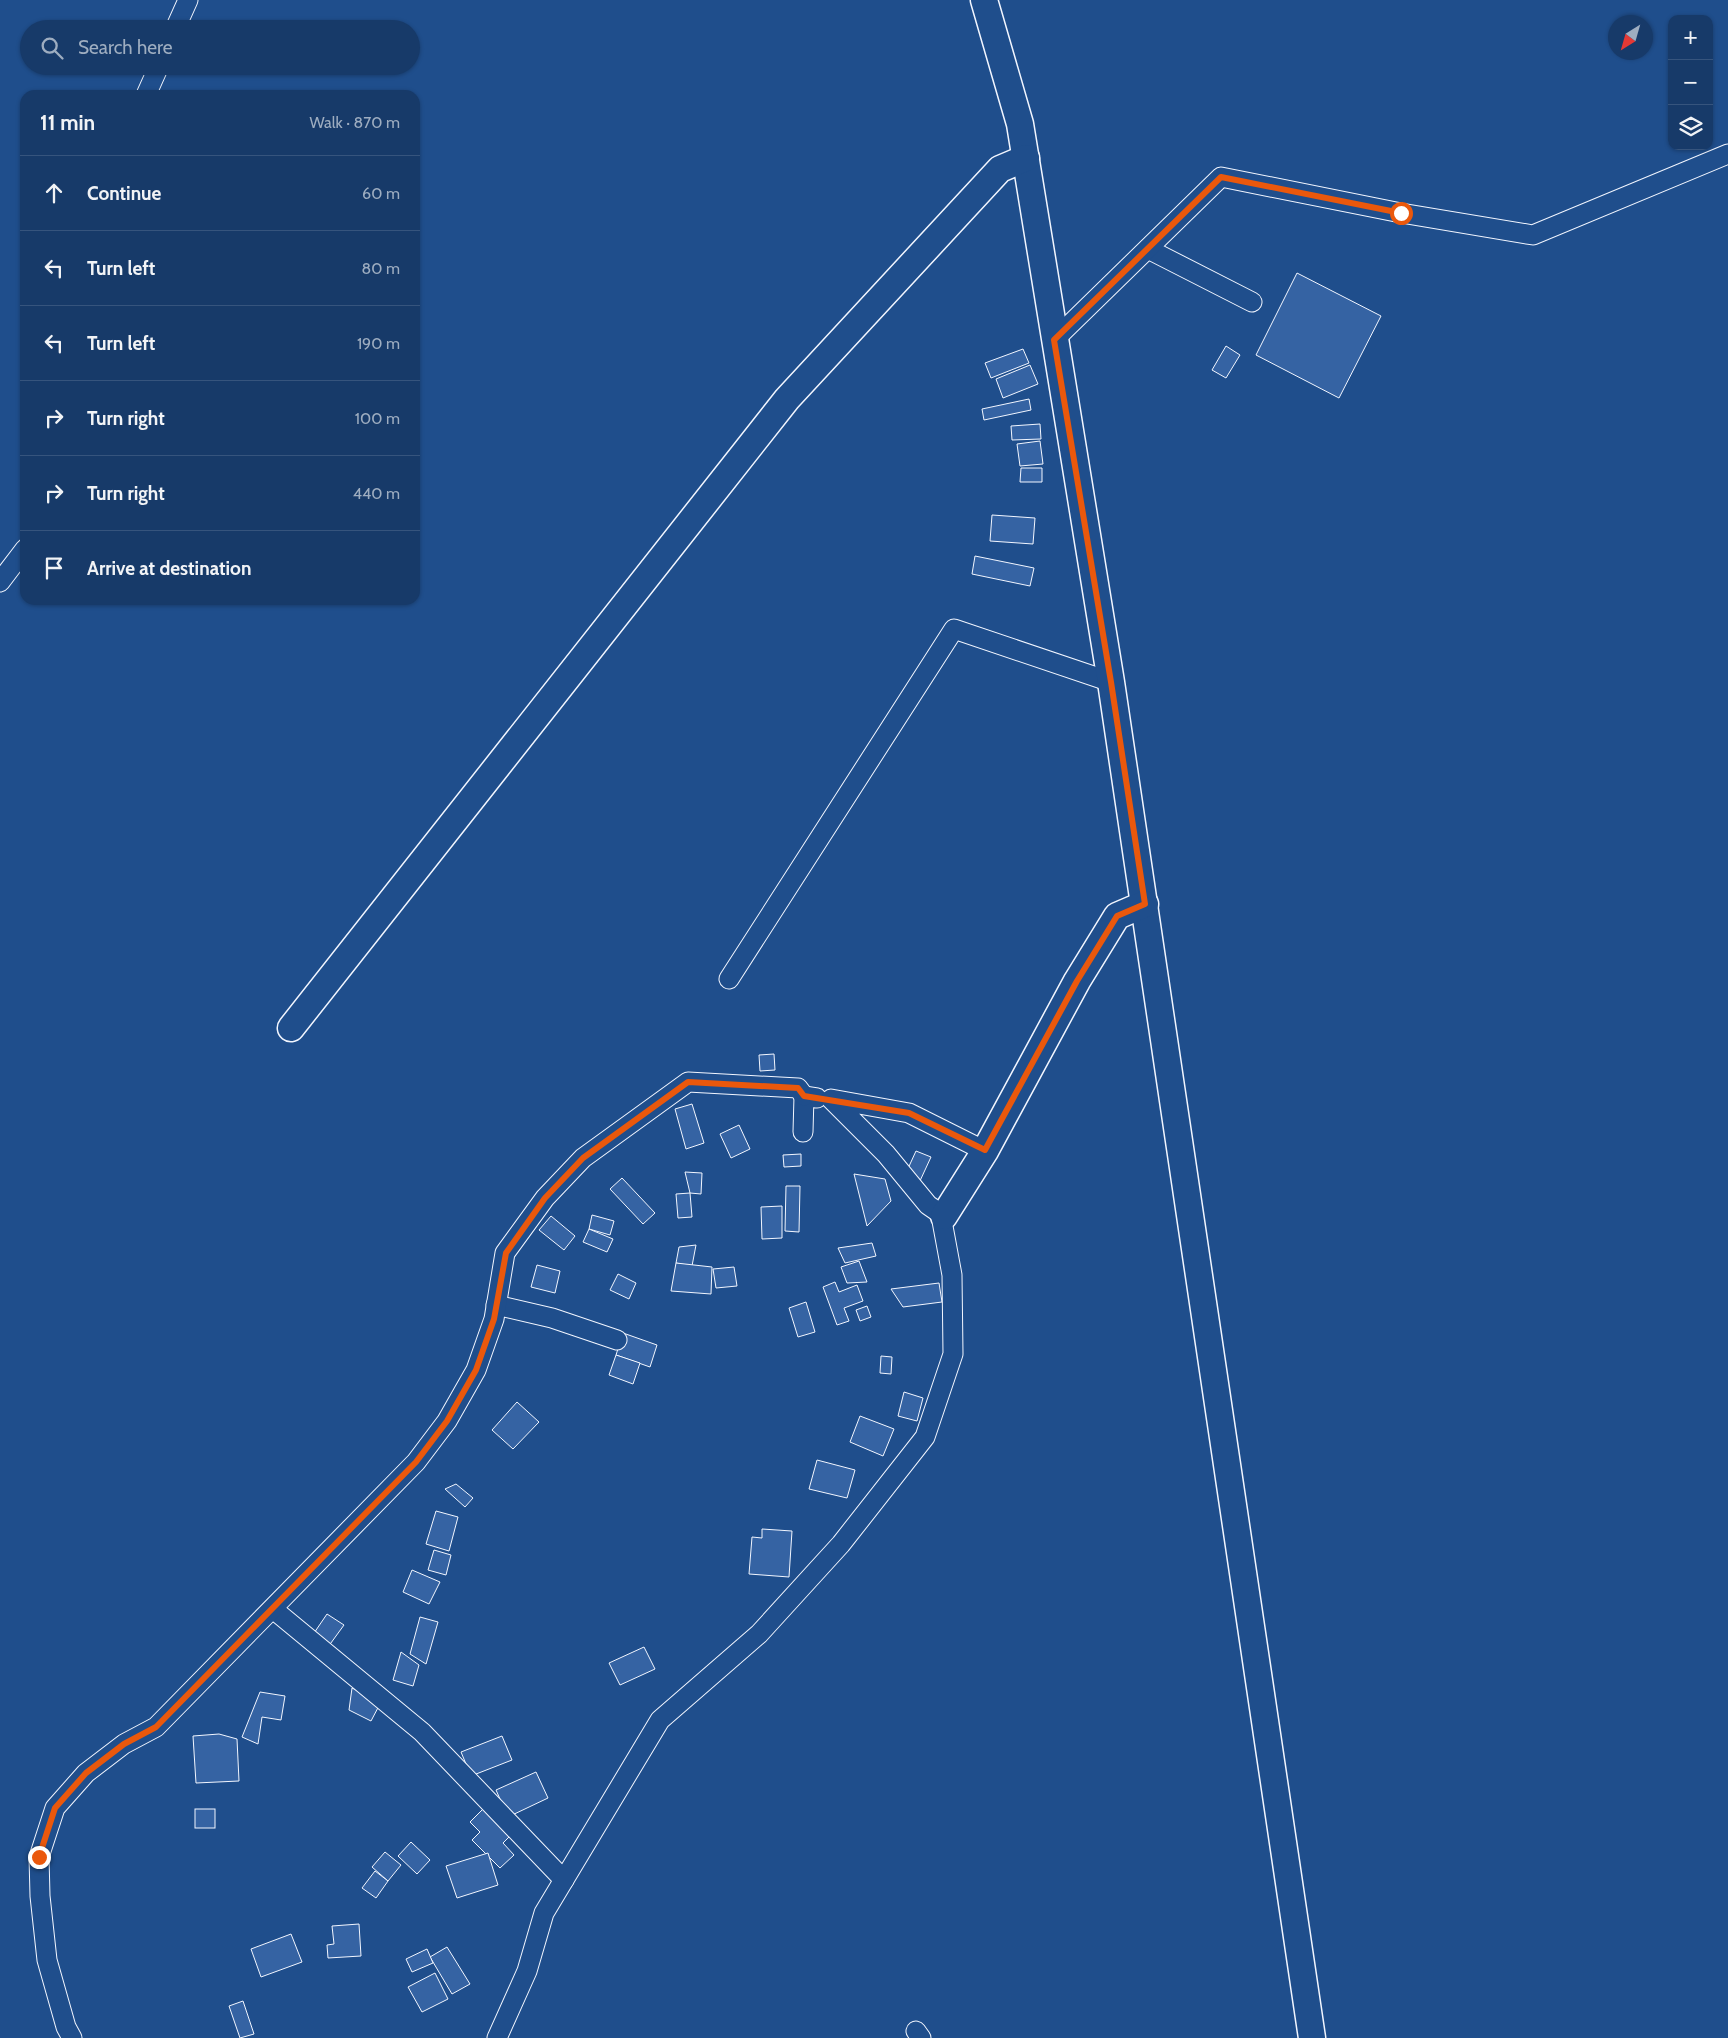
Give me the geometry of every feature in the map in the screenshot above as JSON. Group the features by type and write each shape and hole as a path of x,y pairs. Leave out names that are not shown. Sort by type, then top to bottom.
{"street":[{"path":"179,20 188,0"},
{"path":"984,0 1020,124 1111,682 1312,2038"},
{"path":"148,90 155,75"},
{"path":"1054,340 1221,177 1401,213 1533,234 1728,154"},
{"path":"291,1028 787,399 1000,169 1026,158"},
{"path":"1148,249 1252,302"},
{"path":"0,582 20,556"},
{"path":"729,979 954,629 1111,682"},
{"path":"497,2038 528,1971 544,1913 660,1720 759,1634 841,1544 925,1438 953,1354 952,1275 942,1221 944,1216 985,1150 1077,981 1117,916 1145,904"},
{"path":"72,2038 66,2027 47,1960 40,1896 39,1857 55,1808 86,1773 124,1744 156,1727 416,1462 447,1421 476,1370 496,1306 506,1253 545,1198 583,1158 688,1082 798,1088 804,1096 803,1132"},
{"path":"804,1096 909,1113 985,1150"},
{"path":"831,1100 886,1154 928,1205 944,1216"},
{"path":"496,1306 552,1318 617,1340"},
{"path":"273,1609 422,1732 564,1880"}],"building":[{"path":"1297,273 1381,316 1339,398 1256,355"},
{"path":"1226,346 1240,355 1226,378 1212,370"},
{"path":"1023,349 1029,363 991,378 985,363"},
{"path":"1030,365 1038,384 1003,398 996,379"},
{"path":"1029,399 1031,410 984,420 982,409"},
{"path":"1040,424 1041,439 1012,440 1011,426"},
{"path":"1040,441 1043,464 1020,466 1017,444"},
{"path":"1021,468 1042,468 1042,482 1020,482"},
{"path":"992,515 1035,518 1033,544 990,541"},
{"path":"975,556 1034,568 1030,586 972,574"},
{"path":"774,1054 775,1070 760,1071 759,1055"},
{"path":"692,1104 704,1143 686,1149 675,1109"},
{"path":"739,1125 750,1149 731,1158 720,1134"},
{"path":"916,1151 931,1157 919,1183 905,1175"},
{"path":"801,1154 801,1166 784,1167 783,1155"},
{"path":"685,1172 702,1173 701,1194 690,1193"},
{"path":"854,1174 885,1179 891,1201 867,1226"},
{"path":"622,1178 655,1213 643,1224 610,1189"},
{"path":"786,1186 800,1186 799,1232 785,1231"},
{"path":"690,1193 692,1217 678,1218 676,1194"},
{"path":"782,1206 782,1238 762,1239 761,1207"},
{"path":"592,1215 614,1221 610,1235 589,1229"},
{"path":"551,1216 575,1236 564,1250 539,1230"},
{"path":"589,1229 613,1239 607,1252 583,1242"},
{"path":"872,1243 876,1256 845,1263 838,1248"},
{"path":"696,1245 692,1266 676,1263 679,1247"},
{"path":"859,1261 867,1282 847,1283 841,1267"},
{"path":"676,1263 712,1267 711,1294 671,1291"},
{"path":"537,1265 560,1271 555,1293 531,1287"},
{"path":"734,1267 737,1286 716,1288 713,1269"},
{"path":"618,1274 636,1283 629,1299 610,1290"},
{"path":"835,1282 839,1292 857,1285 863,1301 844,1308 849,1321 837,1325 823,1287"},
{"path":"939,1283 942,1302 903,1307 891,1289"},
{"path":"806,1302 815,1332 798,1337 789,1308"},
{"path":"867,1306 871,1317 860,1321 856,1310"},
{"path":"623,1333 657,1345 650,1367 616,1355"},
{"path":"616,1355 640,1363 633,1384 609,1375"},
{"path":"881,1356 892,1357 891,1374 880,1373"},
{"path":"904,1392 923,1398 917,1421 898,1416"},
{"path":"517,1402 539,1422 513,1449 492,1430"},
{"path":"860,1416 894,1429 883,1456 850,1442"},
{"path":"817,1460 855,1470 847,1498 809,1489"},
{"path":"456,1484 473,1498 465,1507 445,1489"},
{"path":"436,1511 458,1517 449,1551 426,1544"},
{"path":"762,1529 792,1531 789,1577 749,1574 752,1537 762,1538"},
{"path":"434,1550 451,1555 446,1575 428,1570"},
{"path":"412,1570 440,1582 429,1604 403,1592"},
{"path":"327,1614 344,1625 328,1647 312,1636"},
{"path":"420,1617 438,1622 426,1664 410,1654"},
{"path":"644,1647 655,1669 620,1685 609,1663"},
{"path":"401,1652 419,1665 413,1686 393,1680"},
{"path":"352,1688 381,1702 371,1721 349,1710"},
{"path":"260,1692 285,1696 281,1720 262,1717 258,1744 242,1737"},
{"path":"219,1734 237,1739 239,1781 196,1783 193,1736"},
{"path":"502,1736 512,1760 471,1776 461,1752"},
{"path":"536,1772 548,1798 508,1817 496,1790"},
{"path":"485,1807 512,1834 503,1843 514,1855 500,1868 472,1840 480,1832 470,1822"},
{"path":"195,1809 215,1809 215,1828 195,1828"},
{"path":"411,1842 430,1860 417,1874 398,1856"},
{"path":"385,1852 401,1865 388,1881 372,1867"},
{"path":"488,1853 498,1885 457,1898 446,1866"},
{"path":"375,1871 388,1881 376,1898 362,1888"},
{"path":"359,1924 361,1956 328,1958 327,1945 334,1944 332,1926"},
{"path":"291,1934 302,1962 261,1977 251,1949"},
{"path":"447,1947 470,1984 452,1994 430,1957"},
{"path":"427,1949 433,1963 412,1972 406,1959"},
{"path":"435,1973 448,1999 422,2012 408,1987"},
{"path":"243,2001 254,2034 240,2038 229,2006"}],"route":[{"path":"39,1857 55,1808 86,1773 124,1744 156,1727 416,1462 447,1421 476,1370 494,1319 506,1253 545,1198 583,1158 688,1082 798,1088 804,1096 909,1113 985,1150 1077,981 1117,916 1145,904 1111,682 1054,340 1221,177 1401,213"}]}
